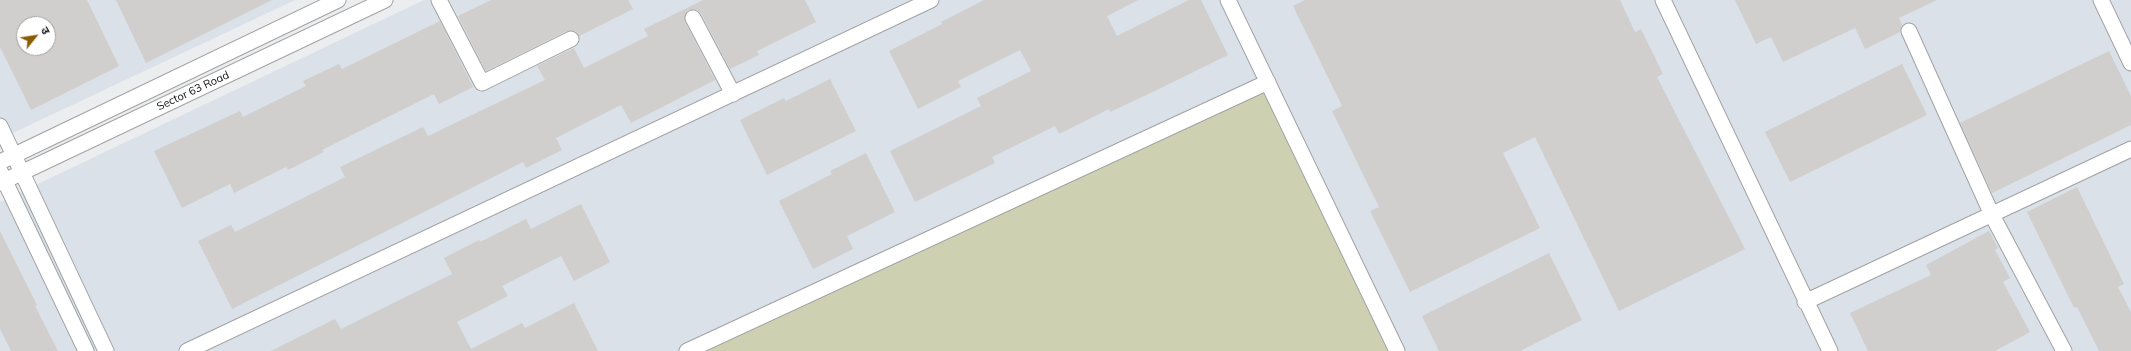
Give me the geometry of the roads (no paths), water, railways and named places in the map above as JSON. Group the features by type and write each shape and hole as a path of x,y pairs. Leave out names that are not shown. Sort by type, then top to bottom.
{"street":[{"name":"Sector 63 Road","path":"0,162 338,0"},
{"name":"Sector 63 Road","path":"2,178 22,173 385,0"},
{"path":"439,0 482,83 571,39"},
{"path":"187,351 931,0"},
{"path":"1228,0 1396,351"},
{"path":"1663,0 1830,351"},
{"path":"2101,0 2131,63"},
{"path":"693,18 733,94"},
{"path":"1909,32 1992,215 2064,351"},
{"path":"687,351 1268,82"},
{"path":"0,126 106,351"},
{"path":"1806,302 2131,149"},
{"path":"2,178 86,351"}]}
